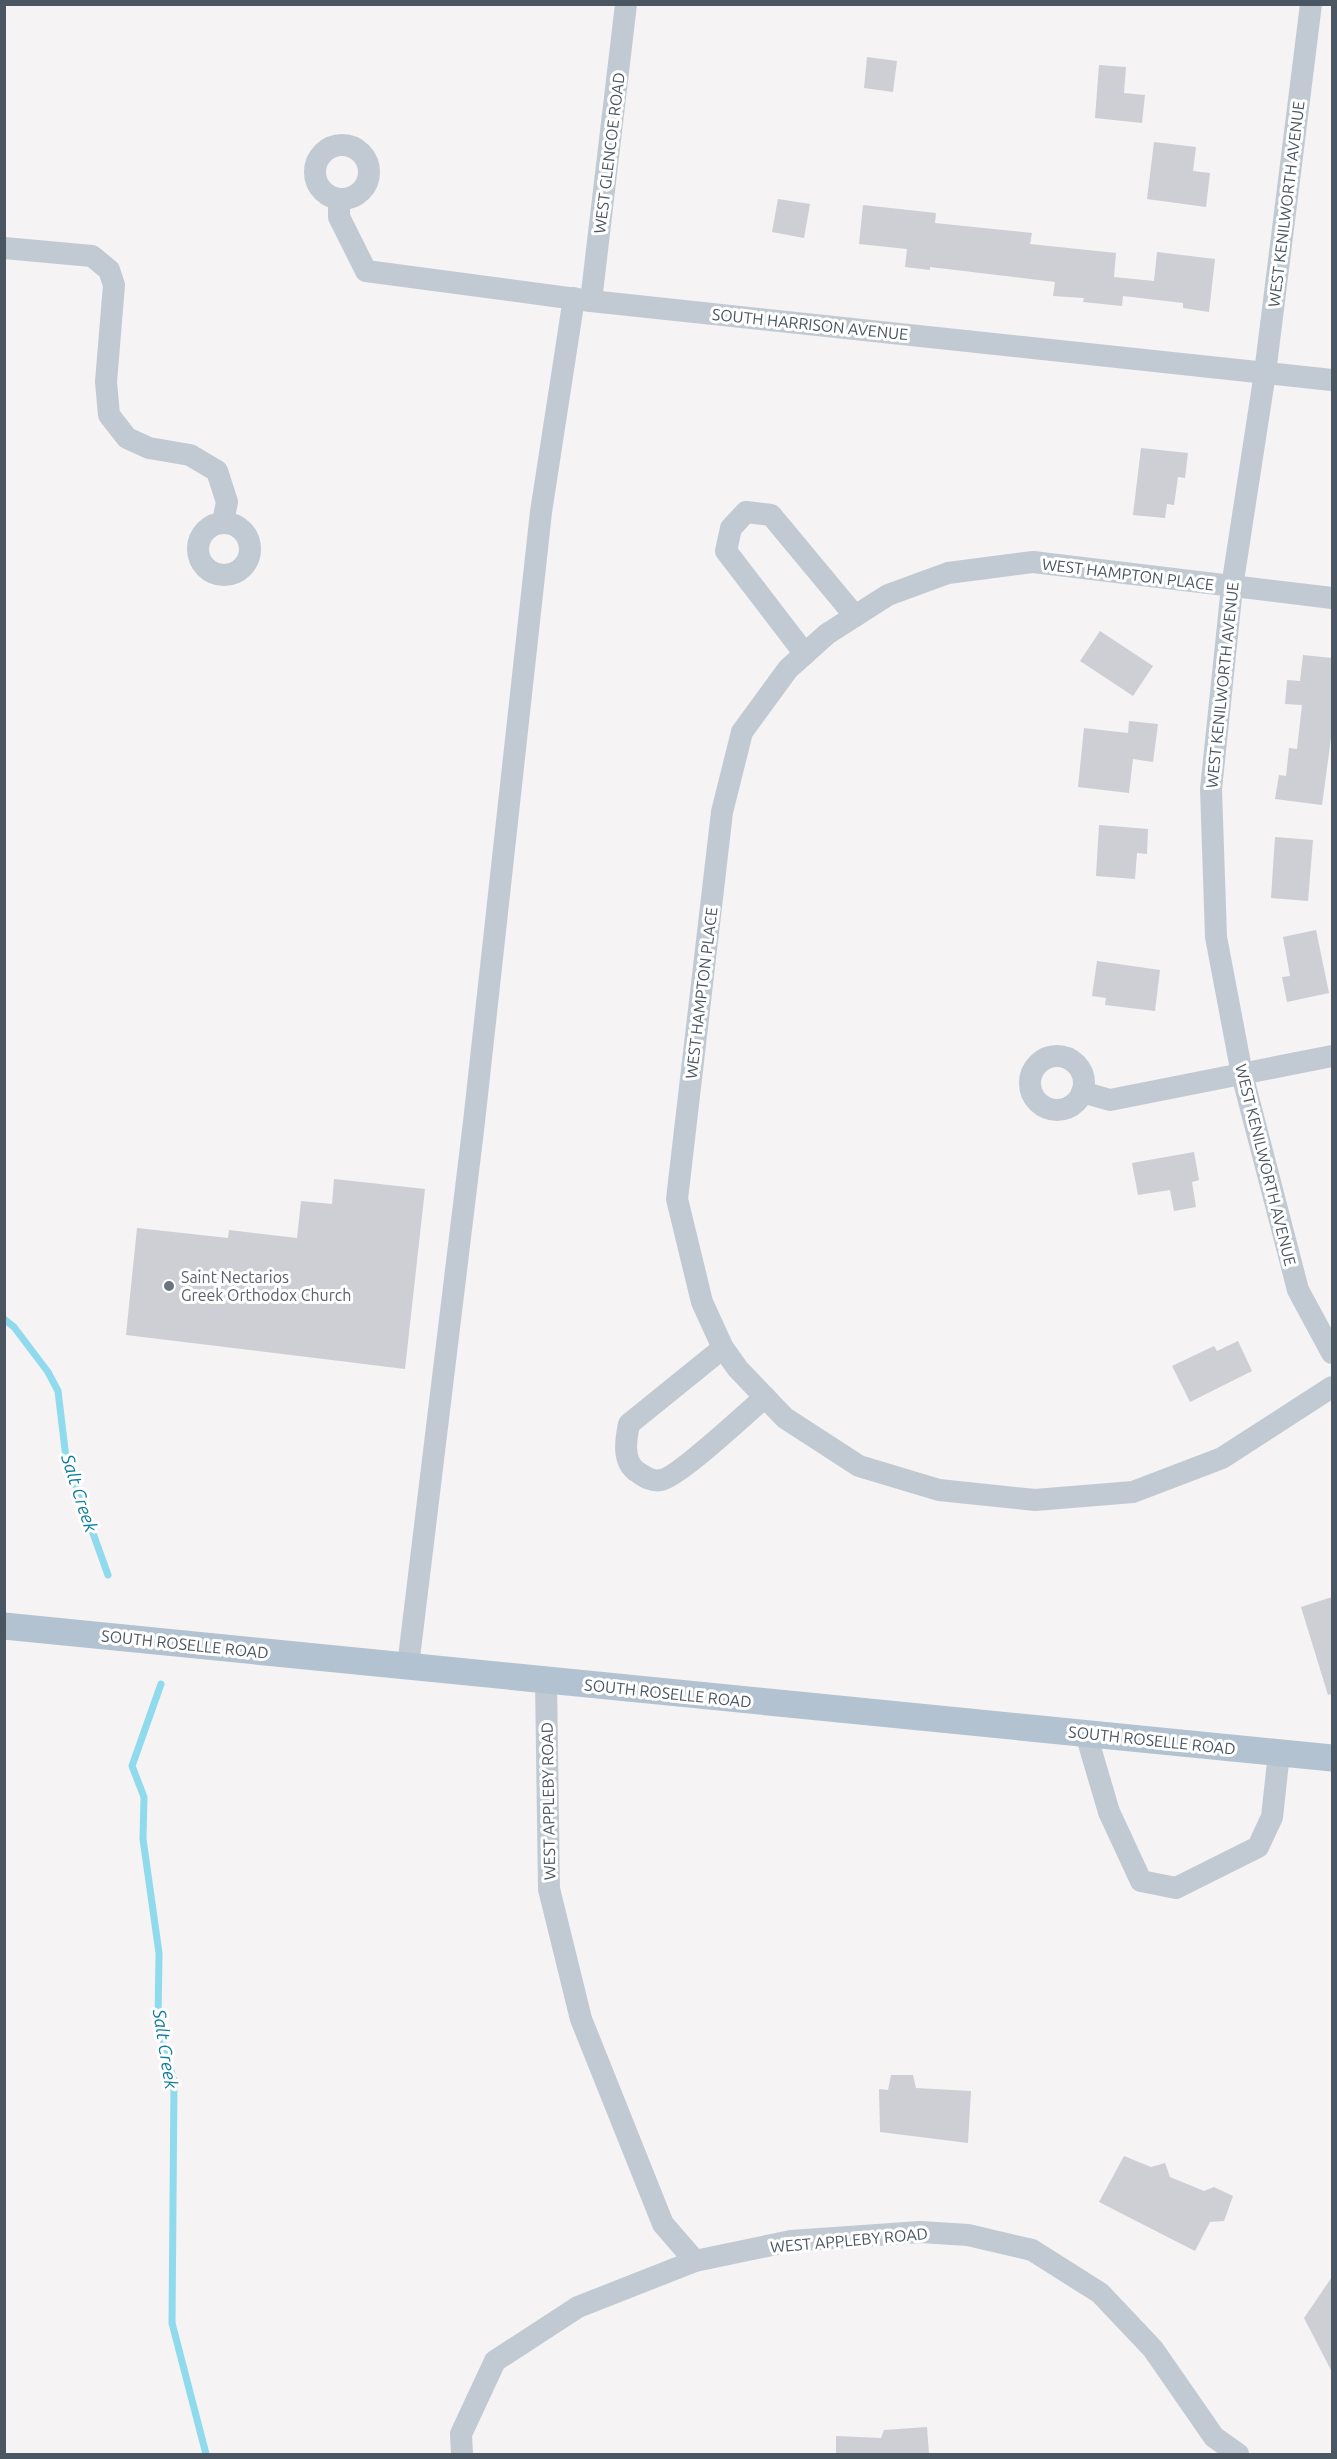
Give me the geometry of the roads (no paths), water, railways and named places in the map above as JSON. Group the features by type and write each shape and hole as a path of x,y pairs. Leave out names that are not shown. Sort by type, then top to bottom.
{"main road":[{"name":"SOUTH ROSELLE ROAD","path":"4,1626 1332,1758"}],"street":[{"name":"WEST GLENCOE ROAD","path":"408,1666 474,1122 541,512 582,300 627,4"},
{"name":"WEST KENILWORTH AVENUE","path":"1311,4 1265,373 1232,587 1211,789 1216,937 1242,1074 1298,1290 1332,1353"},
{"name":"SOUTH HARRISON AVENUE","path":"339,199 339,217 366,271 582,300 1332,380"},
{"path":"4,248 92,256 109,270 114,285 106,382 110,415 127,438 149,448 190,455 217,471 227,502 223,522"},
{"path":"805,654 726,551 731,528 746,512 771,515 855,616"},
{"name":"WEST HAMPTON PLACE","path":"1332,598 1033,561 948,573 888,596 827,634 788,669 742,732 722,812 677,1200 702,1302 723,1348 738,1369 785,1418 859,1466 939,1490 1035,1500 1133,1492 1222,1458 1332,1387"},
{"path":"1082,1092 1110,1100 1332,1056"},
{"path":"723,1348 628,1424 625,1445 630,1466 647,1479 662,1480 679,1470 765,1397"},
{"name":"WEST APPLEBY ROAD","path":"546,1680 549,1889 581,2019 663,2224 695,2261 791,2241 920,2232 968,2235 1032,2250 1100,2293 1153,2349 1214,2437 1238,2454"},
{"path":"1086,1734 1109,1812 1141,1881 1176,1888 1258,1847 1272,1817 1279,1753"},
{"path":"462,2454 461,2434 495,2361 578,2307 695,2261"}],"waterway":[{"name":"Salt Creek","path":"4,1319 14,1327 48,1372 58,1391 66,1458 108,1575"},
{"name":"Salt Creek","path":"161,1684 132,1766 144,1797 143,1839 159,1953 158,2021 174,2082 172,2323 206,2454"}],"place":[{"name":"Saint Nectarios Greek Orthodox Church","path":"169,1286"}]}
